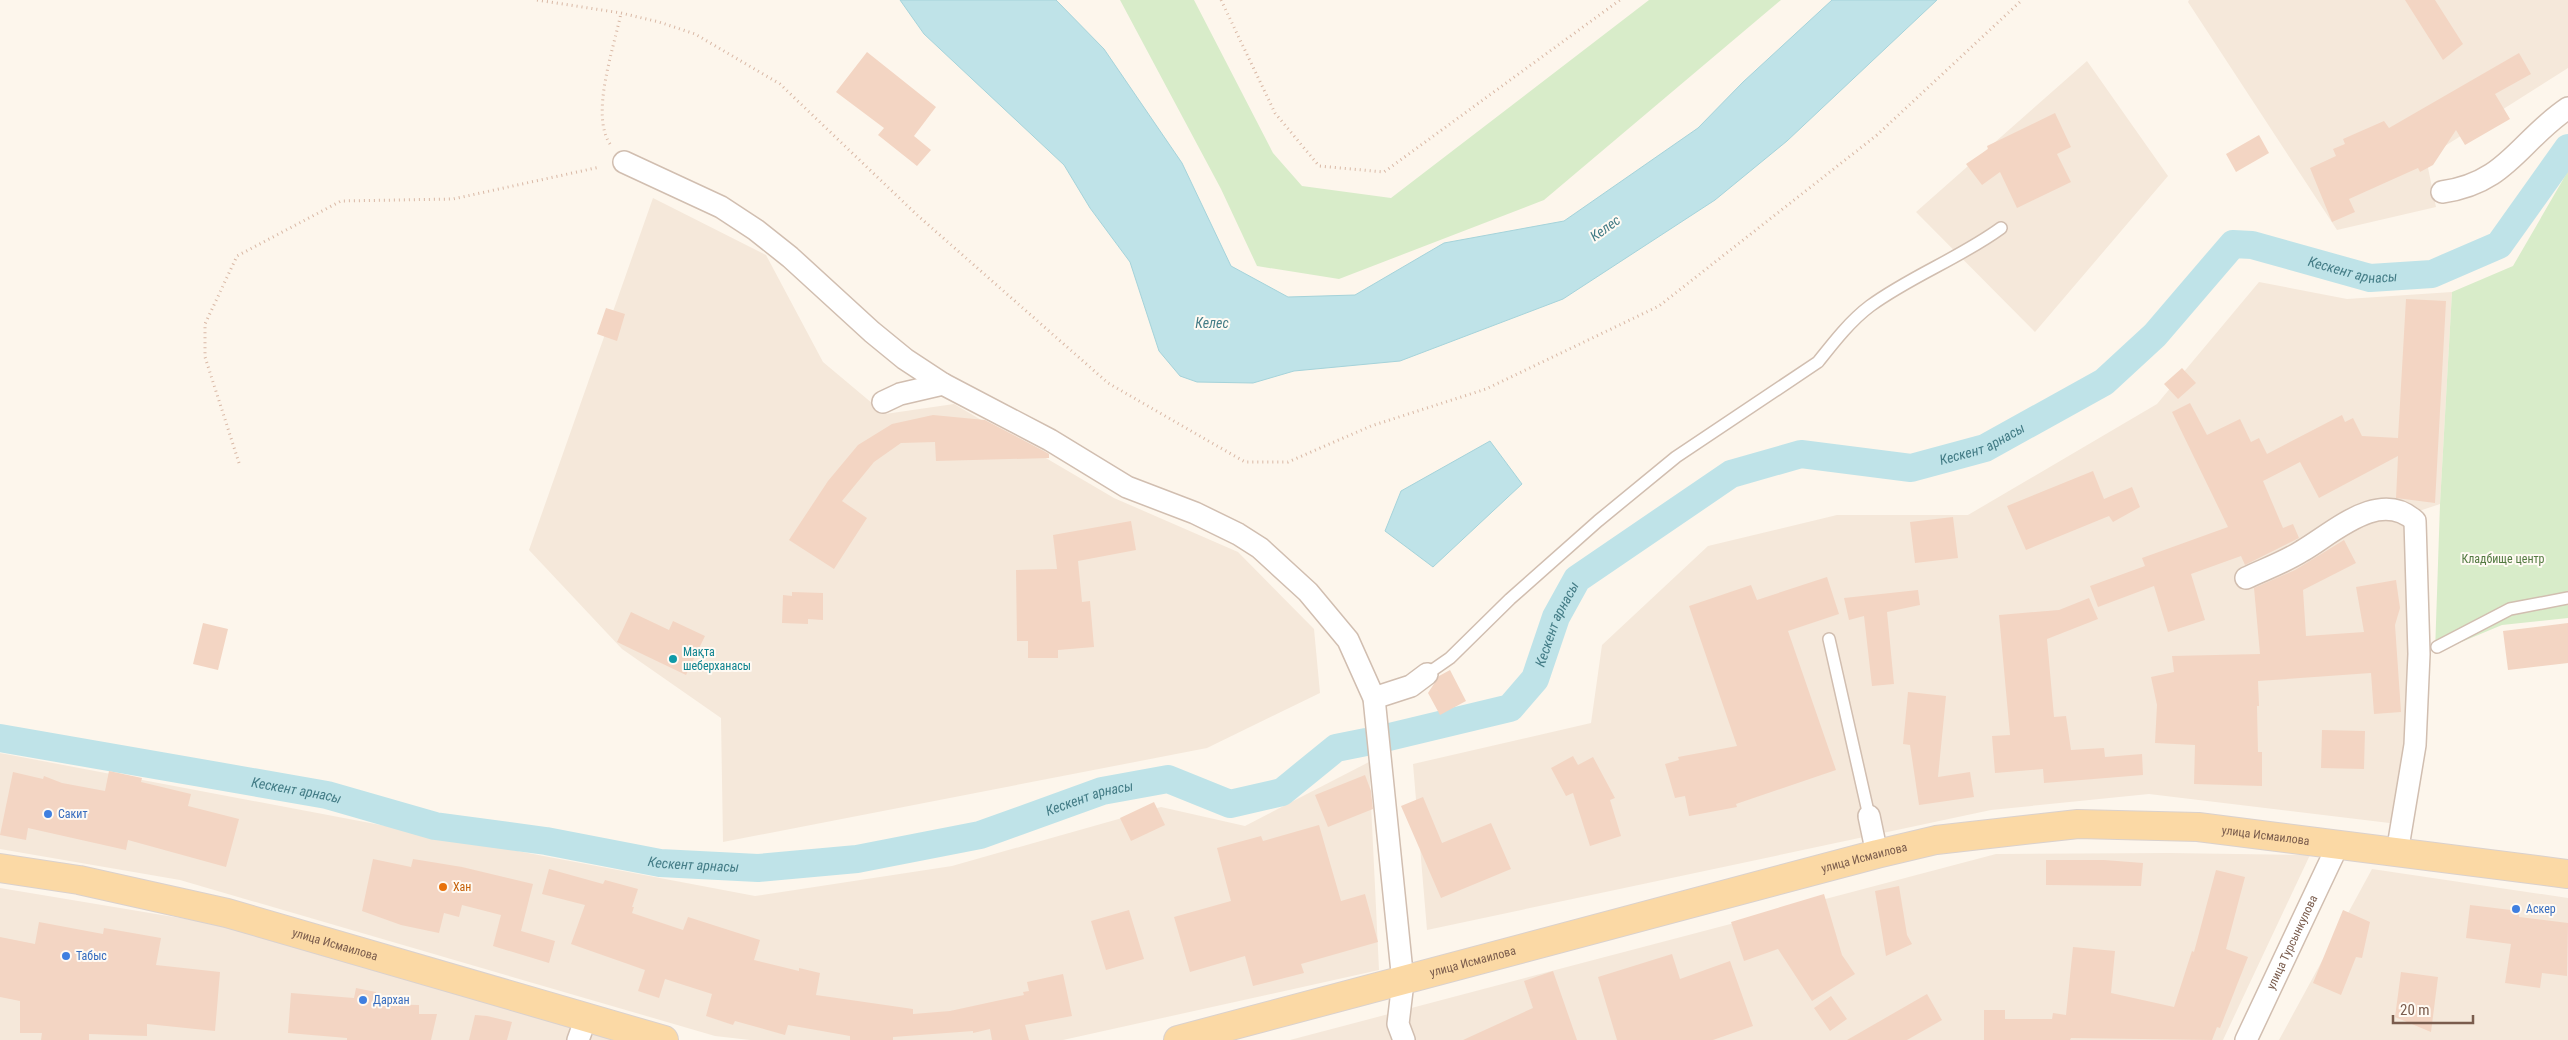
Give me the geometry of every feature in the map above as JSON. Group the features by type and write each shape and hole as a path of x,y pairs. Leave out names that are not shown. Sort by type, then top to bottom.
{"main road":[{"name":"улица Исмаилова","path":"1178,1040 1403,982 1877,854 1936,840 2078,824 2198,827 2568,874"},
{"name":"улица Исмаилова","path":"0,868 80,880 227,913 582,1029 664,1040"}],"street":[{"path":"2442,192 2459,189 2491,176 2568,108"},
{"path":"624,162 721,207 756,230 790,257 872,332 905,359 943,384 1050,440 1127,487 1195,513 1238,534 1260,548 1308,592 1348,640 1374,698 1403,982 1398,1024 1404,1040"},
{"path":"883,402 900,394 943,384"},
{"path":"2246,578 2302,551 2330,532 2364,514 2384,510 2397,510 2407,513 2415,521 2428,651 2415,746 2397,853"},
{"path":"1374,698 1411,686 1427,674"},
{"path":"1869,816 1877,854"},
{"name":"улица Турсынкулова","path":"2246,1040 2338,845"}],"lane":[{"path":"1427,674 1450,658 1510,599 1676,457 1818,362 1847,328 1869,307 1978,245 2001,228"},
{"path":"2428,651 2510,609 2568,598"},
{"path":"1829,639 1869,816"}],"path":[{"path":"536,0 621,13 659,22 695,34 780,84 916,214 1108,383 1245,462 1288,462 1371,426 1486,389 1659,306 1877,135 2022,0"},
{"path":"1221,0 1275,112 1319,166 1384,172 1620,0"},
{"path":"239,463 205,357 205,324 237,256 340,201 453,199 624,162 608,143 602,129 600,109 621,13"}],"shaded area":[{"path":"2189,0 2568,0 2568,68 2426,158 2436,207 2337,230 2188,2"},
{"path":"2087,61 2168,176 2035,332 1916,212"},
{"path":"653,198 766,255 823,362 885,414 954,404 1114,498 1238,552 1314,629 1320,693 1207,748 723,842 721,718 622,649 529,550"},
{"path":"2259,282 2347,299 2452,292 2440,504 2404,516 2419,704 2406,825 2149,794 1991,810 1427,930 1413,764 1591,723 1602,645 1708,546 1837,515 1968,515 2157,404"},
{"path":"0,753 755,896 952,866 1161,807 1245,826 1369,762 1379,970 1063,1040 750,1040 715,1036 180,880 0,849"},
{"path":"2169,853 2310,855 2223,1040 1290,1040 1996,854"},
{"path":"2372,869 2568,898 2568,1040 2279,1040"},
{"path":"0,888 210,923 614,1040 0,1040"}],"green space":[{"path":"1120,0 1194,0 1273,153 1302,186 1391,198 1649,0 1781,0 1544,200 1339,279 1257,266 1221,189"},
{"name":"Кладбище центр","path":"2568,171 2568,618 2502,625 2435,653 2440,504 2452,292 2513,266"}],"water":[{"name":"Келес","path":"900,0 1056,0 1104,49 1182,163 1231,266 1288,297 1355,295 1444,243 1564,221 1698,128 1743,82 1832,0 1937,0 1787,141 1715,200 1563,299 1400,361 1294,371 1253,383 1197,382 1180,376 1159,351 1130,262 1090,208 1064,165 924,34"},
{"path":"1490,441 1522,484 1433,567 1385,531 1401,491"}],"building":[{"path":"2405,0 2435,0 2463,44 2443,60"},
{"path":"867,52 936,107 914,136 931,150 917,166 878,135 884,128 836,92"},
{"path":"2519,53 2531,74 2495,94 2510,119 2465,145 2456,130 2433,165 2420,172 2418,168 2349,199 2355,212 2332,222 2310,168 2336,156 2333,149 2345,144 2343,139 2384,121 2389,128"},
{"path":"2055,113 2071,147 2057,154 2071,182 2017,208 2000,172 1982,185 1966,164 1988,149 1987,146"},
{"path":"2259,135 2269,153 2236,172 2226,154"},
{"path":"2406,299 2446,301 2435,503 2396,498 2398,456 2319,498 2300,462 2263,481 2283,528 2293,524 2299,538 2245,565 2241,556 2191,574 2205,620 2168,632 2154,586 2098,607 2090,586 2145,566 2142,558 2228,527 2172,412 2190,403 2207,435 2240,419 2251,442 2259,438 2267,454 2342,415 2345,422 2353,418 2362,436 2398,438"},
{"path":"606,308 625,314 617,341 597,334"},
{"path":"2182,368 2196,383 2178,399 2164,384"},
{"path":"933,415 985,420 1044,451 1049,454 1049,458 936,461 935,442 901,443 874,462 842,501 867,518 834,569 789,540 828,481 858,445 892,424"},
{"path":"2093,471 2104,499 2132,487 2140,507 2113,522 2109,516 2026,550 2007,506"},
{"path":"1953,517 1958,558 1915,563 1910,522"},
{"path":"1131,521 1136,550 1078,561 1082,602 1090,601 1094,647 1058,650 1058,658 1028,658 1028,641 1017,641 1016,570 1057,569 1053,535"},
{"path":"2344,540 2356,563 2303,590 2306,636 2364,632 2356,587 2396,580 2400,608 2395,625 2401,712 2374,714 2371,673 2258,681 2258,752 2262,752 2262,786 2194,784 2195,745 2155,743 2157,705 2151,677 2174,672 2172,656 2260,654 2254,588 2295,570"},
{"path":"1827,577 1839,614 1788,631 1836,770 1736,804 1737,807 1689,816 1685,796 1675,798 1665,764 1679,760 1678,757 1737,746 1689,606 1751,585 1757,600"},
{"path":"1918,590 1920,605 1887,612 1894,684 1872,686 1864,616 1849,620 1844,598"},
{"path":"792,592 823,593 823,620 808,619 808,624 782,623 783,595 792,596"},
{"path":"2089,598 2098,619 2047,639 2054,717 2066,716 2071,750 2104,748 2105,757 2142,754 2143,775 2044,783 2043,769 1995,773 1992,736 2010,735 1999,615 2059,610"},
{"name":"Мақта шеберханасы","path":"631,612 669,630 673,621 705,636 686,675 617,642"},
{"path":"203,623 228,629 218,670 193,664"},
{"path":"2568,623 2568,663 2508,670 2503,631"},
{"path":"1450,670 1466,701 1440,715 1428,693 1439,676"},
{"path":"1908,692 1946,696 1938,777 1970,772 1974,797 1919,805 1910,745 1903,744"},
{"path":"2322,730 2365,731 2364,769 2321,768"},
{"path":"1573,756 1578,765 1593,757 1615,798 1610,800 1621,836 1590,846 1573,793 1566,796 1551,768"},
{"path":"109,771 142,778 141,782 191,794 188,806 239,819 226,867 128,840 126,850 28,828 26,840 0,835 13,772 43,779 44,776 62,783 105,791"},
{"path":"1365,775 1371,791 1373,809 1328,827 1315,795"},
{"path":"1423,797 1442,843 1491,823 1511,869 1441,898 1401,806"},
{"path":"1154,802 1165,825 1131,841 1120,818"},
{"path":"1319,825 1341,901 1365,894 1378,942 1301,964 1304,973 1253,986 1245,956 1190,972 1174,917 1231,901 1217,848 1261,836 1263,841"},
{"path":"373,859 411,867 413,859 462,867 533,884 521,931 555,941 549,963 493,946 501,915 462,905 459,917 444,913 439,933 401,925 362,911"},
{"path":"2046,860 2104,860 2143,863 2141,886 2046,885"},
{"path":"549,869 603,884 605,880 638,889 632,913 683,930 688,917 760,940 754,960 799,971 799,968 820,973 816,995 913,1009 913,1014 950,1011 1024,995 1023,992 1029,991 1027,982 1063,974 1072,1016 1025,1025 1029,1040 992,1040 990,1029 973,1033 973,1031 893,1037 893,1040 850,1040 850,1036 788,1025 785,1035 735,1021 733,1025 706,1016 712,994 665,979 659,998 638,991 645,970 571,944 585,905 542,894"},
{"path":"2216,870 2245,877 2226,949 2248,957 2220,1028 2217,1027 2212,1040 2071,1038 2070,1040 1984,1040 1984,1010 2005,1010 2005,1019 2052,1019 2053,1013 2066,1015 2073,947 2115,951 2111,993 2174,1007 2192,951 2194,952"},
{"path":"1899,886 1907,935 1912,944 1886,956 1875,891"},
{"path":"1824,894 1842,955 1855,974 1812,1001 1778,949 1744,961 1731,922"},
{"path":"2470,905 2519,911 2519,917 2568,923 2567,976 2542,973 2540,988 2505,983 2511,944 2466,938"},
{"path":"1129,910 1144,959 1106,970 1091,921"},
{"path":"2343,910 2370,922 2362,958 2356,957 2341,995 2313,983"},
{"path":"39,922 103,934 104,928 161,938 156,965 220,972 215,1031 147,1024 147,1036 89,1034 89,1040 41,1040 42,1033 20,1033 20,1001 0,997 0,937 35,944"},
{"path":"1672,954 1680,979 1730,961 1753,1026 1713,1040 1617,1040 1598,977"},
{"path":"1553,971 1577,1040 1463,1040 1533,1008 1524,981"},
{"path":"2401,972 2438,977 2431,1032 2395,1017"},
{"path":"356,988 376,992 374,1004 419,1005 419,1014 437,1014 431,1040 347,1040 347,1038 288,1033 291,993 354,998"},
{"path":"1927,994 1942,1020 1907,1040 1847,1040"},
{"path":"1831,996 1847,1019 1830,1031 1814,1008"},
{"path":"475,1015 512,1022 507,1040 469,1040"}],"waterway":[{"name":"Кескент арнасы","path":"1385,738 1510,708 1535,679 1556,617 1577,579 1731,474 1801,454 1911,468 1985,448 2104,382 2155,335 2233,244 2252,245 2370,278 2432,274 2499,245 2568,148"},
{"name":"Кескент арнасы","path":"0,738 327,795 435,826 546,841 660,863 758,868 857,859 980,835 1102,791 1168,779 1230,804 1282,792 1336,748 1366,742"}],"place":[{"name":"Мақта шеберханасы","path":"673,659"},
{"name":"Сакит","path":"48,814"},
{"name":"Хан","path":"443,887"},
{"name":"Аскер","path":"2516,909"},
{"name":"Табыс","path":"66,956"},
{"name":"Дархан","path":"363,1000"}]}
